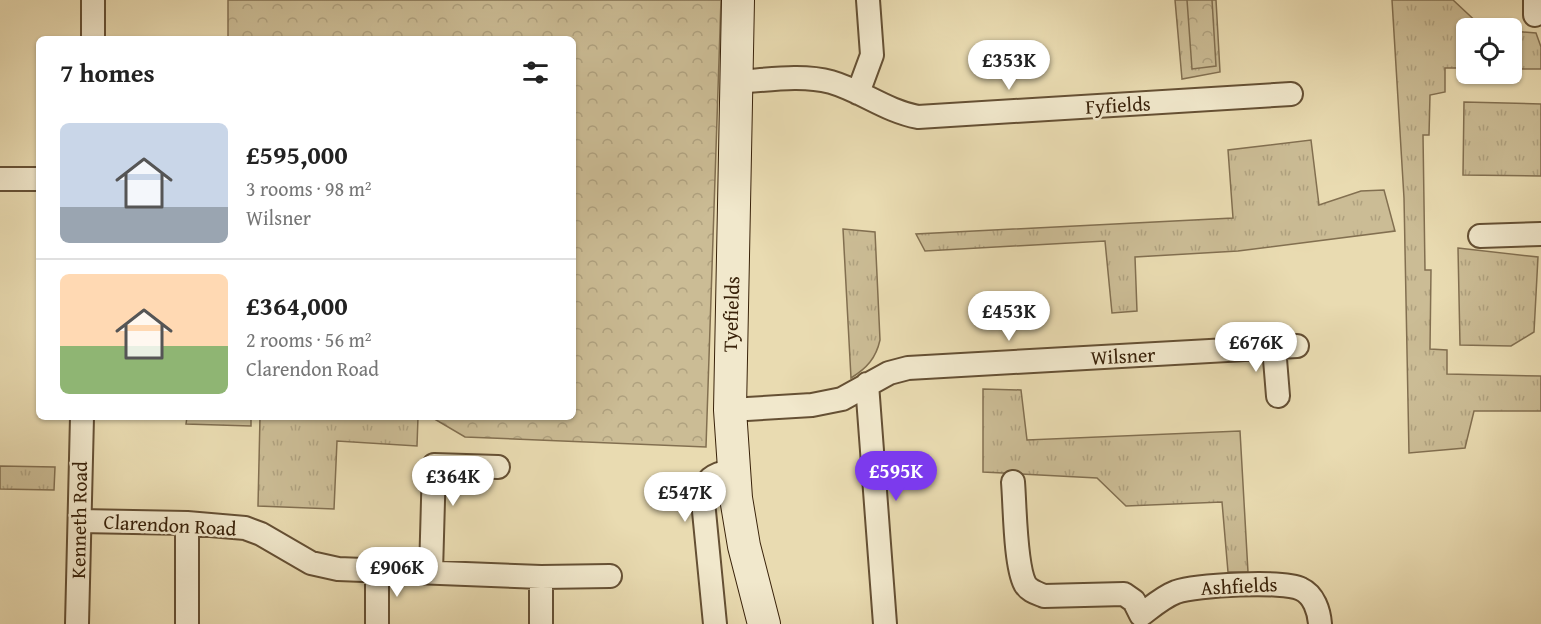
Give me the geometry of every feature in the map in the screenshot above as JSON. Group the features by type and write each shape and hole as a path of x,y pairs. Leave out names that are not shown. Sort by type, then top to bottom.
{"street":[{"path":"93,0 93,36"},
{"name":"Tyefields","path":"738,0 730,410 734,470 744,546 764,624"},
{"path":"858,93 872,55 868,0"},
{"name":"Fyfields","path":"737,82 805,78 830,82 898,113 918,117 1291,94"},
{"path":"0,179 36,179"},
{"path":"1480,236 1541,234"},
{"name":"Wilsner","path":"730,410 812,405 842,399 888,373 908,368 1297,346"},
{"path":"1274,347 1278,396"},
{"path":"867,384 885,624"},
{"name":"Kenneth Road","path":"77,624 82,420"},
{"path":"431,572 434,465 498,467"},
{"path":"715,624 703,501 708,478 716,473 734,470"},
{"name":"Ashfields","path":"1013,482 1020,569 1025,584 1033,592 1044,596 1124,594 1134,601 1142,619 1164,597 1188,588 1287,584 1307,592 1319,613 1320,624"},
{"name":"Clarendon Road","path":"80,521 187,523 245,528 261,534 311,563 377,572 541,577 610,576"},
{"path":"187,523 188,624"},
{"path":"377,572 377,624"},
{"path":"541,577 542,624"}],"green space":[{"path":"228,0 721,0 706,447 465,437 436,420 576,420 576,36 228,36"},
{"path":"1175,0 1216,0 1220,72 1182,79"},
{"path":"1187,0 1212,0 1216,66 1192,69"},
{"path":"1392,0 1453,0 1472,18 1456,18 1456,68 1445,68 1445,92 1430,95 1429,135 1423,135 1425,270 1431,270 1430,349 1447,350 1447,374 1541,376 1541,411 1474,411 1465,448 1409,453 1404,198"},
{"path":"1522,32 1536,33 1541,47 1541,69 1522,69"},
{"path":"1464,102 1541,104 1541,176 1463,175"},
{"path":"1311,140 1319,205 1361,191 1384,190 1395,231 1238,251 1135,257 1137,311 1112,313 1105,241 925,251 916,234 1233,218 1228,150"},
{"path":"843,229 875,232 880,340 870,362 851,378"},
{"path":"1458,248 1538,257 1534,332 1511,346 1460,345"},
{"path":"983,389 1021,390 1027,440 1240,431 1248,572 1228,572 1222,502 1126,506 1097,478 983,472"},
{"path":"187,420 251,420 251,426 186,424"},
{"path":"260,420 418,420 417,446 337,441 334,509 258,506"},
{"path":"0,466 55,467 54,490 0,489"}]}
